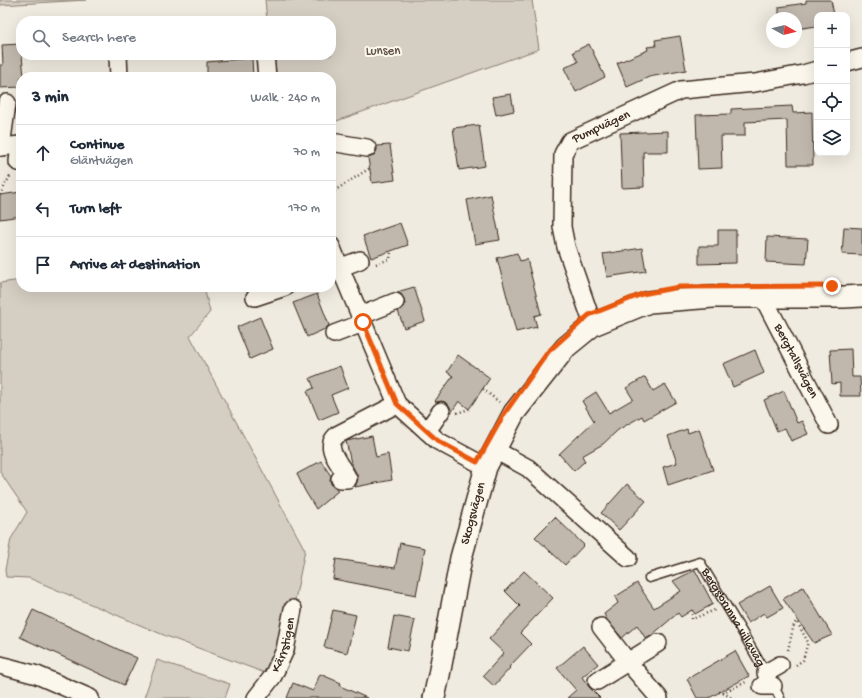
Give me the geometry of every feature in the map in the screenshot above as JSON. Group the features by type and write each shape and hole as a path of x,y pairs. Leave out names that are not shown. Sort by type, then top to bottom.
{"street":[{"path":"850,61 862,58"},
{"path":"118,60 120,72"},
{"path":"265,60 267,72"},
{"name":"Pumpvägen","path":"593,325 566,247 562,227 563,154 570,141 681,90 755,84 814,71"},
{"path":"7,103 0,147 16,150"},
{"path":"336,143 367,148"},
{"path":"360,260 336,270 362,319 397,404 438,441 490,459 528,468 628,558"},
{"path":"255,297 270,292"},
{"name":"Skogsvägen","path":"434,698 461,558 490,459 514,413 566,347 593,325 649,302 713,297 763,298 862,296"},
{"name":"Bergtallsvägen","path":"763,298 829,425"},
{"path":"334,334 395,302"},
{"path":"340,479 348,479 337,461 325,450 337,435 361,427 397,404"},
{"path":"427,431 441,411"},
{"name":"Kärrstigen","path":"256,698 273,676 285,650 293,609"},
{"path":"601,627 628,662 659,698"},
{"path":"597,681 658,643"},
{"path":"0,665 37,675 90,698"}],"lane":[{"name":"Bergsbrunna villaväg","path":"649,578 700,562 773,677"}],"path":[{"path":"0,195 16,160"},
{"path":"336,190 370,168"},
{"path":"692,610 692,619 726,605"},
{"path":"732,698 721,693 754,678 773,677 802,660 808,642 798,621 794,624 788,650 773,677"}],"green space":[{"path":"0,0 86,0 0,5"},
{"name":"Lunsen","path":"265,0 532,0 539,49 336,121 336,72 274,72 272,60 336,60 336,16 267,16"},
{"path":"16,281 16,292 205,292 210,312 190,336 305,550 285,650 273,676 166,636 29,578 6,577 5,570 11,539 27,512 0,472 0,283"},
{"path":"157,660 230,684 225,698 144,698"}],"building":[{"path":"806,0 831,0 833,12 814,12 814,26 802,28 802,12 779,12 779,7 806,3"},
{"path":"680,36 686,70 649,77 627,87 617,63 648,50 647,47 656,46 655,40"},
{"path":"16,44 16,60 22,60 24,72 16,72 16,87 0,88 0,65 3,65 2,45"},
{"path":"589,44 605,77 576,92 564,68 578,62 573,52"},
{"path":"252,60 253,72 207,72 207,62"},
{"path":"511,94 514,111 496,115 492,97"},
{"path":"792,106 793,113 812,112 813,165 788,165 787,120 745,122 745,136 721,136 722,168 698,169 696,115 731,114 731,109"},
{"path":"479,125 485,166 459,170 453,128"},
{"path":"668,131 668,152 643,152 644,187 622,188 620,133"},
{"path":"390,145 395,180 372,183 368,158 375,154 377,146"},
{"path":"16,193 16,217 0,219 0,195"},
{"path":"491,195 500,240 475,244 467,200"},
{"path":"400,223 408,245 371,258 363,236"},
{"path":"844,227 862,228 862,255 842,254"},
{"path":"718,230 736,230 736,263 699,264 699,246 718,246"},
{"path":"767,237 808,239 806,264 766,262"},
{"path":"642,248 646,271 607,277 603,254"},
{"path":"517,253 520,261 527,259 541,314 534,316 537,327 516,332 497,258"},
{"path":"414,287 425,321 404,328 398,311 403,308 405,304 401,294 397,292"},
{"path":"317,294 329,325 325,329 307,337 293,303"},
{"path":"260,317 273,349 250,359 237,327"},
{"path":"851,349 852,377 860,377 861,396 840,396 840,383 832,384 830,350"},
{"path":"755,350 764,373 733,387 723,364"},
{"path":"458,355 490,378 469,409 459,401 451,413 450,407 447,403 435,401 453,376 447,372"},
{"path":"340,366 348,388 331,395 338,412 319,420 307,391 314,388 310,378"},
{"path":"645,377 653,391 665,384 676,402 644,420 642,416 618,430 603,444 582,456 585,461 574,471 559,454 594,421 582,401 596,392 609,413 633,399 626,388"},
{"path":"784,391 797,423 802,421 808,434 791,441 785,428 777,431 764,400"},
{"path":"687,429 688,433 699,429 713,470 668,485 663,467 677,463 668,436"},
{"path":"372,436 376,457 388,454 392,480 355,487 358,479 351,463 346,441"},
{"path":"321,461 331,476 331,484 338,491 316,509 297,474"},
{"path":"627,484 646,501 619,530 601,513"},
{"path":"555,517 584,545 565,565 535,537"},
{"path":"400,543 425,548 416,595 333,579 336,559 395,568"},
{"path":"695,570 713,604 695,614 692,610 681,617 678,613 646,639 637,625 622,638 607,620 604,614 618,603 615,597 637,583 654,608 681,591 673,581"},
{"path":"524,571 553,598 520,633 531,644 509,667 510,668 494,686 483,676 504,653 489,639 520,606 505,591"},
{"path":"770,586 783,608 767,617 764,613 748,623 737,605"},
{"path":"803,587 832,635 814,643 783,599"},
{"path":"33,610 137,658 124,685 20,637"},
{"path":"333,610 356,615 347,653 324,647"},
{"path":"394,616 415,620 408,651 388,647"},
{"path":"583,646 598,664 582,677 600,698 567,698 576,690 557,668"},
{"path":"735,651 749,676 709,698 697,698 687,679"},
{"path":"320,674 341,683 340,686 367,698 287,698 293,683 313,691"}],"route":[{"path":"363,322 397,404 438,441 477,462 504,414 548,352 589,315 642,294 679,287 832,286"}]}
